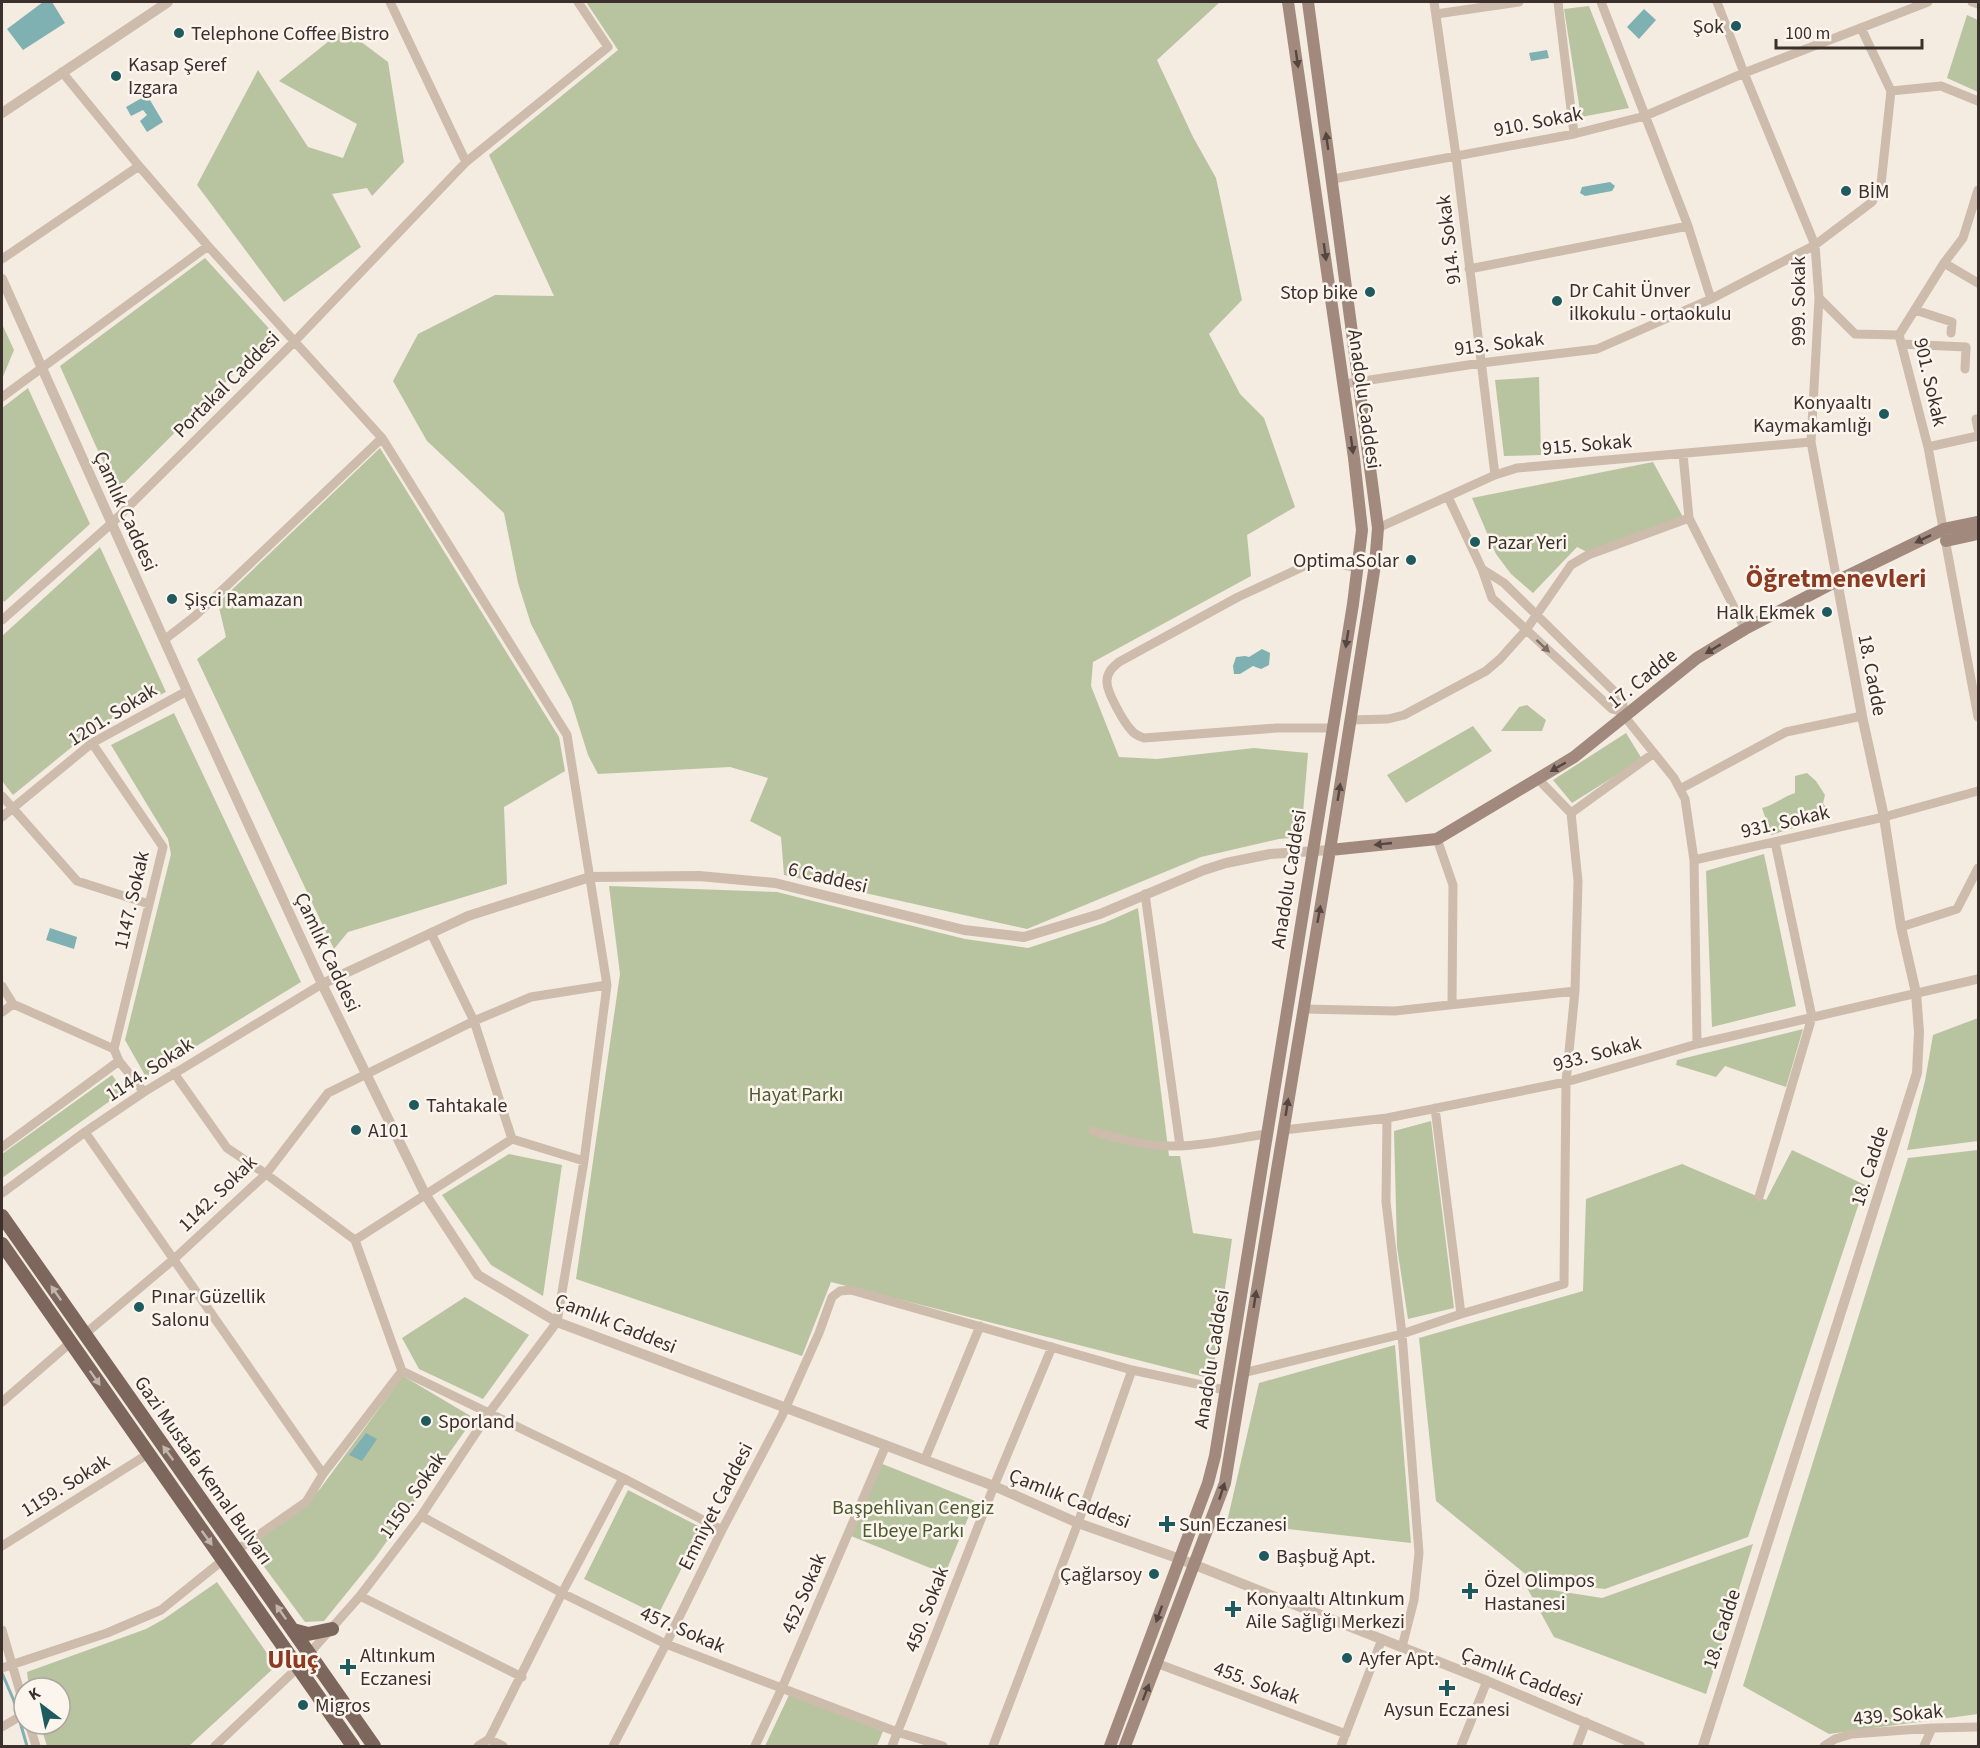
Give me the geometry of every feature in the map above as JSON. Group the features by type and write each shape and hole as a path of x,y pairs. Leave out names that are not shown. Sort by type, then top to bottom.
{"main road":[{"name":"Anadolu Caddesi","path":"1110,1746 1208,1483 1333,728 1362,530 1344,384 1288,2"},
{"name":"Anadolu Caddesi","path":"1125,1746 1225,1483 1375,565 1378,528 1308,2"},
{"name":"17. Cadde","path":"1330,850 1437,839 1574,758 1624,715 1697,658 1745,629 1837,581 1978,522"},
{"path":"1945,535 1978,534"},
{"name":"Gazi Mustafa Kemal Bulvarı","path":"2,1216 374,1746"},
{"name":"Gazi Mustafa Kemal Bulvarı","path":"2,1244 353,1746"},
{"path":"293,1630 308,1634 332,1629"}],"street":[{"path":"2,113 166,2"},
{"path":"390,2 466,162"},
{"name":"Portakal Caddesi","path":"4,613 112,523 295,341 466,162 608,47 578,2"},
{"name":"914. Sokak","path":"1434,2 1456,156 1495,475"},
{"path":"1436,14 1519,2"},
{"path":"1558,2 1574,134"},
{"path":"1601,2 1688,226 1711,299"},
{"name":"999. Sokak","path":"1717,2 1815,245 1820,298 1811,442 1837,581"},
{"name":"910. Sokak","path":"1333,179 1574,134 1645,116 1744,73 1928,2"},
{"path":"1972,2 1978,4"},
{"path":"1861,28 1891,90 1941,86 1978,101"},
{"path":"62,72 208,246 382,438 567,735 607,985 584,1161 557,1322"},
{"name":"913. Sokak","path":"1344,384 1481,363 1597,349 1711,299 1815,245 1872,202 1881,184 1891,90"},
{"path":"2,260 139,166"},
{"name":"901. Sokak","path":"1978,190 1963,237 1915,310 1900,340 1928,447 1978,717"},
{"path":"1469,269 1688,226"},
{"path":"2,397 208,246"},
{"path":"1944,263 1978,283"},
{"name":"Çamlık Caddesi","path":"2,279 187,691 322,984 425,1194 478,1275 557,1322 994,1486 1078,1523 1180,1559 1487,1681 1640,1746"},
{"path":"1820,298 1855,334 1966,347 1965,369"},
{"path":"1915,310 1952,322 1951,333"},
{"path":"1976,419 1978,429"},
{"path":"1928,447 1978,436"},
{"path":"164,640 195,616 382,438"},
{"name":"915. Sokak","path":"1378,528 1495,475 1517,468 1811,442"},
{"path":"1683,454 1689,518 1745,629"},
{"path":"1448,497 1482,569 1492,598 1612,709 1624,715 1680,789 1687,810 1694,860 1697,1044"},
{"path":"1350,720 1388,719 1413,711 1486,671 1526,630 1567,569 1576,561 1689,518"},
{"path":"1333,728 1277,728 1144,738 1137,736 1130,728 1107,689 1107,678 1113,666 1130,656 1238,597 1302,567 1322,562 1358,568"},
{"path":"1482,569 1504,583 1623,700 1624,715"},
{"name":"18. Cadde","path":"1703,1746 1917,1073 1919,1032 1916,993 1901,927 1884,817 1837,581"},
{"name":"1201. Sokak","path":"2,817 92,742 187,691"},
{"path":"1680,789 1786,732 1863,716"},
{"name":"1147. Sokak","path":"92,742 163,847 114,1048"},
{"path":"1571,813 1654,753"},
{"path":"1243,1373 1402,1334 1564,1284 1566,1082 1575,991 1578,881 1571,813 1538,779"},
{"name":"931. Sokak","path":"1694,860 1884,817 1978,791"},
{"path":"2,796 77,881 149,904"},
{"path":"1437,839 1453,885 1452,1005"},
{"path":"1760,1197 1812,1017 1775,842"},
{"name":"6 Caddesi","path":"322,984 468,916 590,877 699,876 775,883 964,930 1024,938 1100,914 1226,863 1270,854 1330,850"},
{"path":"1901,927 1957,909 1978,868"},
{"path":"1145,894 1180,1146"},
{"path":"431,933 474,1021 512,1138"},
{"name":"933. Sokak","path":"1284,1130 1387,1118 1566,1082 1697,1044 1978,980"},
{"name":"1144. Sokak","path":"2,1193 144,1092 322,984"},
{"name":"1142. Sokak","path":"85,1334 174,1259 266,1174 328,1093 474,1021 531,997 607,985"},
{"path":"2,986 13,1004 114,1048 119,1061 144,1092"},
{"path":"1303,1009 1395,1011 1575,991"},
{"path":"2,1012 13,1004"},
{"path":"2,1147 119,1061"},
{"path":"174,1073 227,1148 355,1240 402,1371 623,1478 722,1530"},
{"path":"1435,1108 1461,1314"},
{"path":"1387,1118 1386,1202 1402,1334 1419,1553 1414,1600 1402,1647"},
{"path":"1093,1131 1117,1139 1180,1146 1267,1134"},
{"path":"85,1132 323,1474"},
{"path":"512,1138 584,1161"},
{"path":"355,1240 512,1138"},
{"name":"Emniyet Caddesi","path":"613,1746 786,1408 832,1297 840,1291 851,1290 980,1326"},
{"name":"1150. Sokak","path":"215,1746 310,1654 360,1596 421,1516 489,1413 557,1322"},
{"path":"925,1459 980,1326 1132,1370 1225,1390"},
{"path":"2,1402 70,1343"},
{"name":"450. Sokak","path":"892,1746 994,1486 1052,1347"},
{"path":"993,1746 1078,1523 1132,1370"},
{"path":"237,1550 306,1502 323,1474 402,1371"},
{"name":"452 Sokak","path":"755,1746 886,1445"},
{"name":"1159. Sokak","path":"2,1546 148,1455"},
{"path":"478,1746 489,1739 623,1478"},
{"name":"457. Sokak","path":"421,1516 562,1593 666,1644 897,1732 943,1746"},
{"path":"2,1630 7,1666 107,1633 161,1610 224,1560"},
{"path":"360,1596 522,1677"},
{"path":"1341,1746 1382,1639"},
{"name":"455. Sokak","path":"1156,1663 1346,1734"},
{"path":"1461,1746 1487,1681"},
{"path":"1577,1746 1586,1722"},
{"name":"439. Sokak","path":"1824,1746 1834,1739 1852,1734 1978,1727"},
{"path":"1924,1746 1932,1728"},
{"path":"489,1739 503,1746"}],"green space":[{"path":"586,2 1220,2 1157,60 1193,137 1216,178 1242,300 1209,334 1240,394 1264,418 1295,507 1247,535 1251,576 1093,662 1091,686 1119,757 1157,759 1254,748 1308,753 1301,837 1279,839 1201,857 1027,929 784,875 781,837 750,821 768,778 730,767 598,774 588,755 571,701 531,624 518,583 504,513 427,441 393,381 418,334 495,295 554,296 489,155 618,50"},
{"path":"1589,6 1629,108 1581,117 1564,9"},
{"path":"1967,15 1978,20 1978,92 1947,78"},
{"path":"344,29 388,62 404,162 372,196 367,188 332,194 361,247 284,302 197,185 258,70 308,147 343,158 357,124 279,81"},
{"path":"205,258 274,334 116,491 60,366"},
{"path":"2,324 14,350 2,379"},
{"path":"1539,377 1541,455 1504,456 1495,380"},
{"path":"28,388 90,524 4,602 2,599 2,408"},
{"path":"380,448 559,737 565,771 504,807 507,884 348,932 334,949 197,659 226,637 218,603"},
{"path":"1653,462 1683,517 1587,552 1577,547 1533,593 1511,574 1496,554 1472,498"},
{"path":"100,547 166,692 100,724 13,795 2,781 2,636"},
{"path":"1527,705 1546,720 1542,731 1501,731 1519,707"},
{"path":"174,713 301,982 146,1077 125,1040 171,854 168,839 111,745"},
{"path":"1473,726 1492,751 1406,803 1387,775"},
{"path":"1626,733 1642,759 1572,803 1553,780"},
{"path":"1807,773 1816,781 1825,795 1823,803 1831,816 1771,835 1762,808 1795,793 1795,776"},
{"path":"1764,854 1796,1006 1712,1027 1706,871"},
{"name":"Hayat Parkı","path":"609,886 777,892 965,939 1028,948 1104,923 1138,908 1169,1156 1180,1156 1193,1233 1232,1239 1212,1379 831,1282 802,1356 576,1279 620,974"},
{"path":"1978,1018 1978,1141 1907,1150 1925,1081 1933,1035"},
{"path":"1803,1029 1786,1087 1725,1066 1716,1077 1676,1065 1677,1060"},
{"path":"112,1075 124,1091 2,1178 2,1154"},
{"path":"1431,1121 1454,1308 1408,1319 1397,1247 1394,1131"},
{"path":"1792,1150 1865,1185 1748,1537 1605,1589 1534,1581 1436,1501 1419,1338 1583,1291 1586,1199 1682,1164 1766,1200"},
{"path":"1978,1150 1978,1714 1829,1734 1743,1686 1908,1158"},
{"path":"509,1154 562,1165 543,1296 491,1265 442,1195"},
{"path":"465,1297 529,1335 483,1399 419,1369 402,1338"},
{"path":"1395,1345 1411,1543 1227,1522 1259,1383"},
{"path":"403,1376 474,1418 375,1558 324,1621 305,1622 248,1545 306,1504 320,1489"},
{"name":"Başpehlivan Cengiz Elbeye Parkı","path":"880,1463 975,1501 945,1574 851,1536"},
{"path":"628,1490 702,1528 658,1615 584,1579"},
{"path":"1753,1544 1706,1694 1554,1637 1526,1586 1602,1598"},
{"path":"217,1582 276,1666 189,1746 47,1746 44,1736 72,1736 72,1676 28,1676 27,1672 146,1629"},
{"path":"789,1695 883,1731 877,1746 765,1746"}],"water":[{"path":"43,2 52,2 65,23 23,50 7,29"},
{"path":"1644,9 1656,20 1639,39 1627,27"},
{"path":"1547,50 1549,58 1531,61 1529,53"},
{"path":"147,95 163,122 147,132 140,121 147,115 143,110 131,116 126,107"},
{"path":"1610,182 1615,186 1612,191 1585,196 1580,193 1582,187"},
{"path":"1262,649 1270,653 1269,665 1261,669 1253,666 1240,674 1234,674 1233,666 1236,657 1249,657"},
{"path":"50,928 77,937 74,949 46,940"},
{"path":"366,1433 377,1439 362,1461 349,1455"}],"waterway":[{"path":"2,1673 14,1701 27,1746"}],"place":[{"name":"Şok","path":"1736,26"},
{"name":"Telephone Coffee Bistro","path":"179,33"},
{"name":"Kasap Şeref Izgara","path":"116,76"},
{"name":"BİM","path":"1846,191"},
{"name":"Stop bike","path":"1370,292"},
{"name":"Dr Cahit Ünver ilkokulu - ortaokulu","path":"1557,301"},
{"name":"Konyaaltı Kaymakamlığı","path":"1884,414"},
{"name":"Pazar Yeri","path":"1475,542"},
{"name":"OptimaSolar","path":"1411,560"},
{"name":"Şişci Ramazan","path":"172,599"},
{"name":"Halk Ekmek","path":"1827,612"},
{"name":"Tahtakale","path":"414,1105"},
{"name":"A101","path":"356,1130"},
{"name":"Pınar Güzellik Salonu","path":"139,1307"},
{"name":"Sporland","path":"426,1421"},
{"name":"Sun Eczanesi","path":"1167,1524"},
{"name":"Başbuğ Apt.","path":"1264,1556"},
{"name":"Çağlarsoy","path":"1154,1574"},
{"name":"Özel Olimpos Hastanesi","path":"1470,1591"},
{"name":"Konyaaltı Altınkum Aile Sağlığı Merkezi","path":"1233,1609"},
{"name":"Ayfer Apt.","path":"1347,1658"},
{"name":"Altınkum Eczanesi","path":"348,1667"},
{"name":"Aysun Eczanesi","path":"1447,1688"},
{"name":"Migros","path":"303,1705"}],"district":[{"name":"Öğretmenevleri","path":"1836,578"},
{"name":"Uluç","path":"293,1659"}]}
